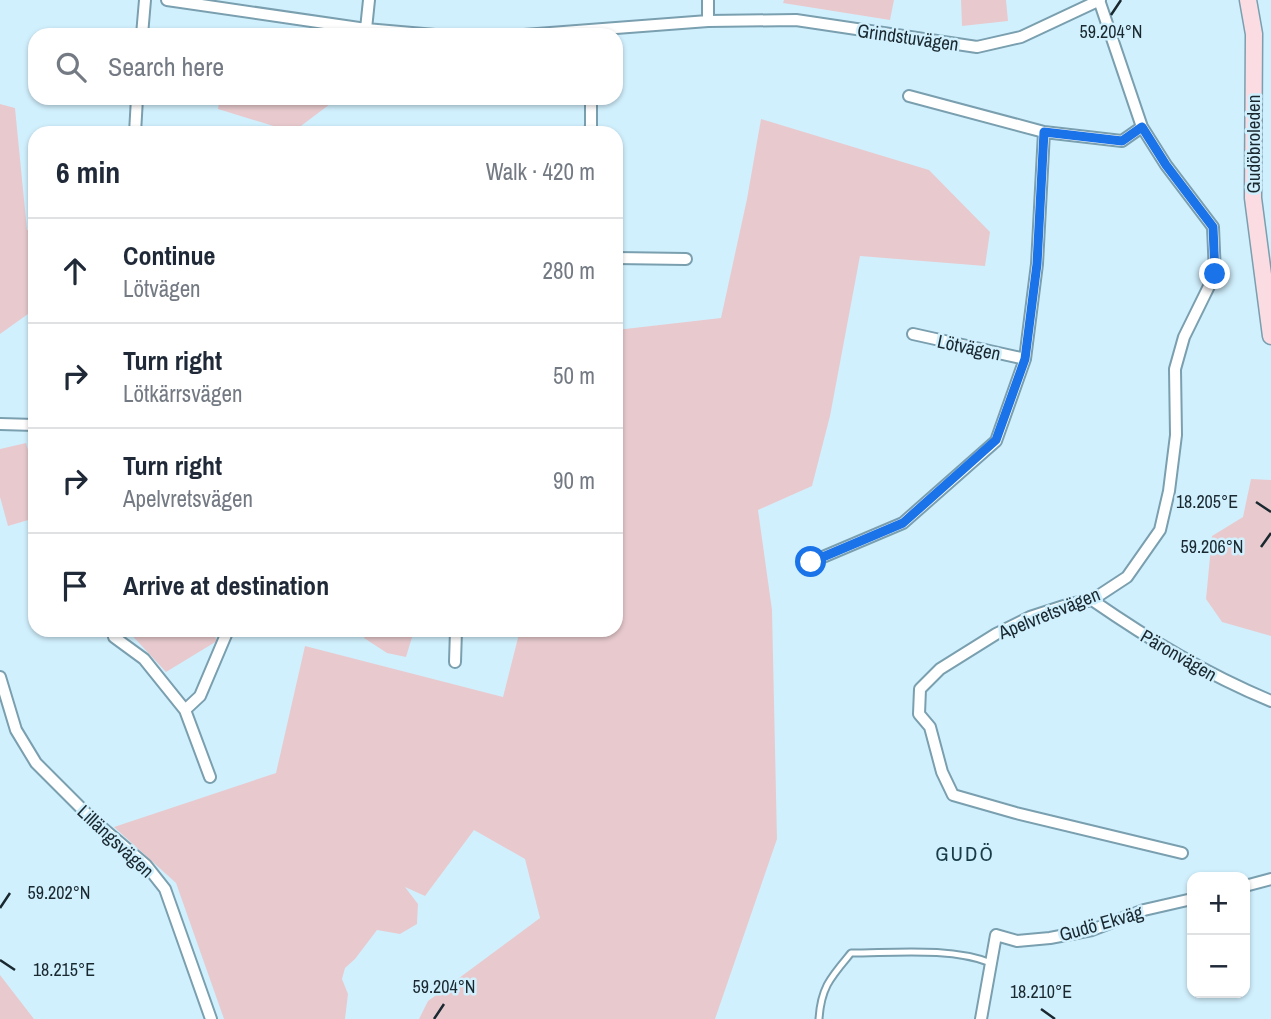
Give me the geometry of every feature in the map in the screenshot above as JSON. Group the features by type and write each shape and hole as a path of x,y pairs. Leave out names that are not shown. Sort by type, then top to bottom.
{"main road":[{"name":"Gudöbroleden","path":"1248,0 1254,34 1253,198 1271,336"},
{"name":"Gudöbroleden","path":"1254,34 1261,0"}],"street":[{"path":"143,28 145,0"},
{"path":"167,0 360,28"},
{"path":"366,28 369,0"},
{"path":"708,0 708,21"},
{"name":"Grindstuvägen","path":"623,30 708,21 796,20 977,47 1021,37 1099,0"},
{"name":"Apelvretsvägen","path":"1099,0 1142,127 1166,165 1213,227 1215,274 1184,337 1175,369 1176,435 1169,491 1160,530 1127,577 1092,600 1030,617 996,634 940,669 920,688 919,714 930,727 942,772 953,795 1182,853"},
{"path":"909,96 1044,132 1122,141 1142,127"},
{"path":"135,126 137,105"},
{"path":"591,126 592,105"},
{"name":"Lötvägen","path":"811,562 903,523 996,440 1025,359 1037,264 1044,132"},
{"path":"623,258 686,259"},
{"name":"Lötvägen","path":"913,334 1025,359"},
{"path":"0,424 28,425"},
{"name":"Päronvägen","path":"1092,600 1153,642 1212,676 1271,701"},
{"path":"114,637 144,659 185,710 210,777"},
{"path":"185,710 200,696 225,637"},
{"path":"455,662 456,637"},
{"name":"Lillängsvägen","path":"0,677 16,730 36,763 92,819 146,865 165,889 211,1019"},
{"path":"1250,885 1271,879"},
{"name":"Gudö Ekväg","path":"981,1019 996,935 1017,941 1050,938 1092,930 1144,911 1187,900"}],"lane":[{"path":"819,1019 820,1005 829,979 850,953 929,954 978,958 991,963"}],"shaded area":[{"path":"784,0 894,0 890,20 783,3"},
{"path":"961,0 1006,0 1008,21 962,26"},
{"path":"0,104 15,108 28,230 28,314 0,334"},
{"path":"219,105 329,105 301,126 273,126 218,109"},
{"path":"761,119 929,170 990,232 985,266 860,256 830,416 812,486 758,510 772,610 777,839 715,1019 419,1019 428,1001 540,918 525,859 474,830 425,896 405,887 418,904 417,924 400,934 377,930 345,968 342,979 348,994 345,1019 224,1019 176,883 114,827 276,773 305,646 503,697 518,637 623,637 623,329 721,318"},
{"path":"26,443 28,450 28,520 8,526 0,497 0,449"},
{"path":"1251,479 1271,480 1271,636 1222,622 1206,599 1212,536 1243,517"},
{"path":"134,637 215,637 217,641 166,672"},
{"path":"412,637 406,657 387,653 364,638"},
{"path":"0,975 34,1019 0,1019"}],"district":[{"name":"GUDÖ","path":"965,854"}],"route":[{"path":"811,562 903,523 996,440 1025,359 1037,264 1044,132 1122,141 1142,127 1166,165 1213,227 1215,274"}]}
